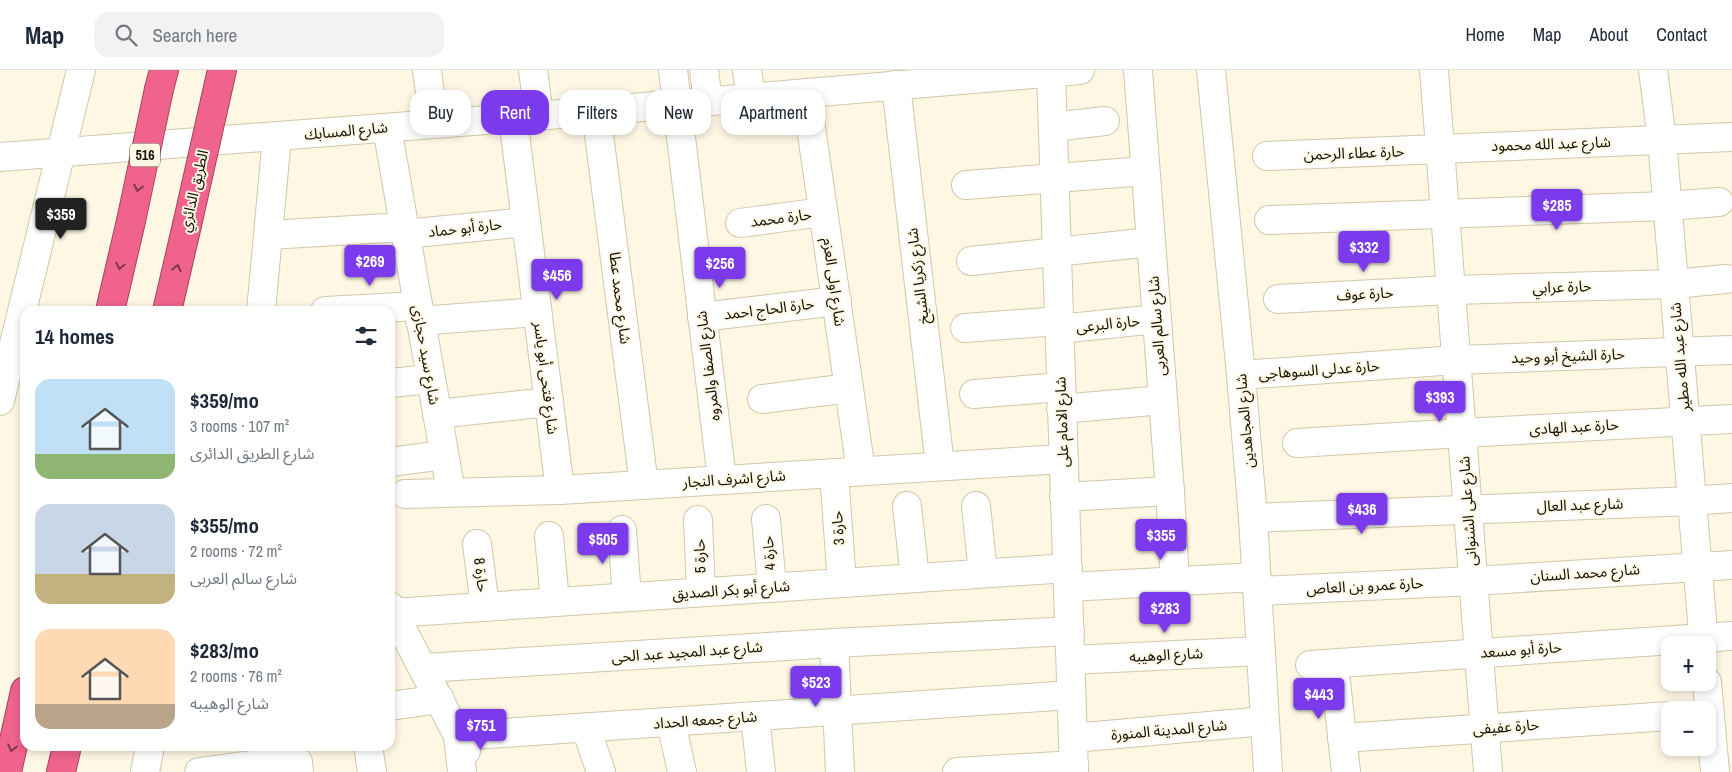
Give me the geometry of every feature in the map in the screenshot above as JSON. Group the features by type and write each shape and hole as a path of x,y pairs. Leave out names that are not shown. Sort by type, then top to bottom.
{"highway":[{"name":"الطريق الدائري","path":"168,306 222,70"},
{"name":"516","path":"111,306 161,79"},
{"path":"7,772 20,714"},
{"path":"61,772 66,751"}],"street":[{"path":"23,306 81,70"},
{"path":"427,70 430,90"},
{"name":"شارع فتحى أبو ياسر","path":"530,90 533,70"},
{"name":"شارع الصفا والمروه","path":"673,70 675,90"},
{"path":"704,70 707,90"},
{"path":"747,70 750,90"},
{"name":"شارع المسابك","path":"825,91 896,85 938,76 1080,70"},
{"name":"شارع سالم العربى","path":"1138,70 1170,491 1175,582"},
{"name":"شارع المجاهدين","path":"1212,70 1253,518 1268,772"},
{"name":"شارع على الشنوانى","path":"1434,70 1488,772"},
{"name":"شارع عبد الله مطير","path":"1653,70 1662,140 1704,636"},
{"name":"شارع الامام على","path":"1051,72 1074,758"},
{"name":"شارع زكريا الشيخ","path":"896,85 940,466"},
{"path":"1053,127 1105,121"},
{"name":"شارع المسابك","path":"0,157 410,126"},
{"name":"شارع سيد حجازى","path":"386,128 451,492"},
{"name":"شارع فتحى أبو ياسر","path":"526,135 526,222 560,490"},
{"name":"شارع محمد عطا","path":"599,135 644,485"},
{"name":"شارع الصفا والمروه","path":"681,135 722,480"},
{"name":"شارع اولى العزم","path":"812,135 861,471"},
{"path":"262,306 277,137"},
{"name":"شارع عبد الله محمود","path":"1440,149 1732,137"},
{"name":"حارة عطاء الرحمن","path":"1267,156 1440,149"},
{"path":"966,186 1146,171"},
{"path":"1269,220 1667,206 1719,202"},
{"name":"حارة محمد","path":"740,223 823,212"},
{"name":"حارة أبو حماد","path":"269,235 404,230 526,222"},
{"path":"971,261 1151,242"},
{"name":"حارة عرابي","path":"1451,290 1674,284 1726,279"},
{"name":"حارة عوف","path":"1278,299 1451,290"},
{"name":"حارة الحاج احمد","path":"702,317 836,301"},
{"path":"395,312 537,312"},
{"path":"0,401 20,318"},
{"name":"حارة البرعى","path":"965,328 1157,319"},
{"name":"حارة الشيخ أبو وحيد","path":"1456,360 1729,350"},
{"name":"حارة عدلى السوهاجى","path":"1241,375 1456,360"},
{"path":"395,382 430,379"},
{"path":"762,399 849,388"},
{"path":"974,394 1163,400"},
{"path":"437,414 549,402"},
{"name":"حارة عبد الهادى","path":"1297,443 1732,419"},
{"path":"395,461 444,456"},
{"name":"شارع اشرف النجار","path":"405,494 560,490 1063,458"},
{"name":"حارة 3","path":"834,473 842,583"},
{"path":"1064,497 1170,491"},
{"name":"شارع عبد العال","path":"1253,518 1732,498"},
{"path":"907,506 915,578"},
{"path":"976,506 983,573"},
{"name":"حارة 4","path":"766,518 772,587"},
{"name":"حارة 5","path":"698,520 701,592"},
{"path":"622,530 627,597"},
{"path":"549,536 555,602"},
{"name":"حارة 8","path":"477,544 485,607"},
{"name":"شارع محمد السنان","path":"1473,581 1732,565"},
{"name":"شارع أبو بكر الصديق","path":"395,610 485,607 983,573 1175,582"},
{"name":"حارة عمرو بن العاص","path":"1175,582 1257,584 1473,581"},
{"path":"395,615 477,772"},
{"name":"شارع عبد المجيد عبد الحى","path":"424,668 834,643 1070,631"},
{"name":"حارة أبو مسعد","path":"1716,639 1732,636"},
{"path":"834,643 840,772"},
{"name":"حارة أبو مسعد","path":"1342,738 1322,664 1661,643"},
{"name":"شارع الوهيبه","path":"1071,660 1261,651"},
{"name":"شارع جمعه الحداد","path":"458,736 1071,695"},
{"path":"395,705 440,699"},
{"path":"755,716 761,772"},
{"name":"حارة عفيفى","path":"1342,738 1661,717"},
{"name":"شارع المدينة المنورة","path":"957,772 1074,758 1265,721"},
{"path":"671,722 682,772"},
{"path":"586,728 601,772"},
{"path":"458,736 462,772"},
{"path":"1342,738 1346,772"},
{"path":"369,751 372,772"},
{"path":"1715,756 1715,772"},
{"path":"215,771 295,759 298,762 299,772"}]}
